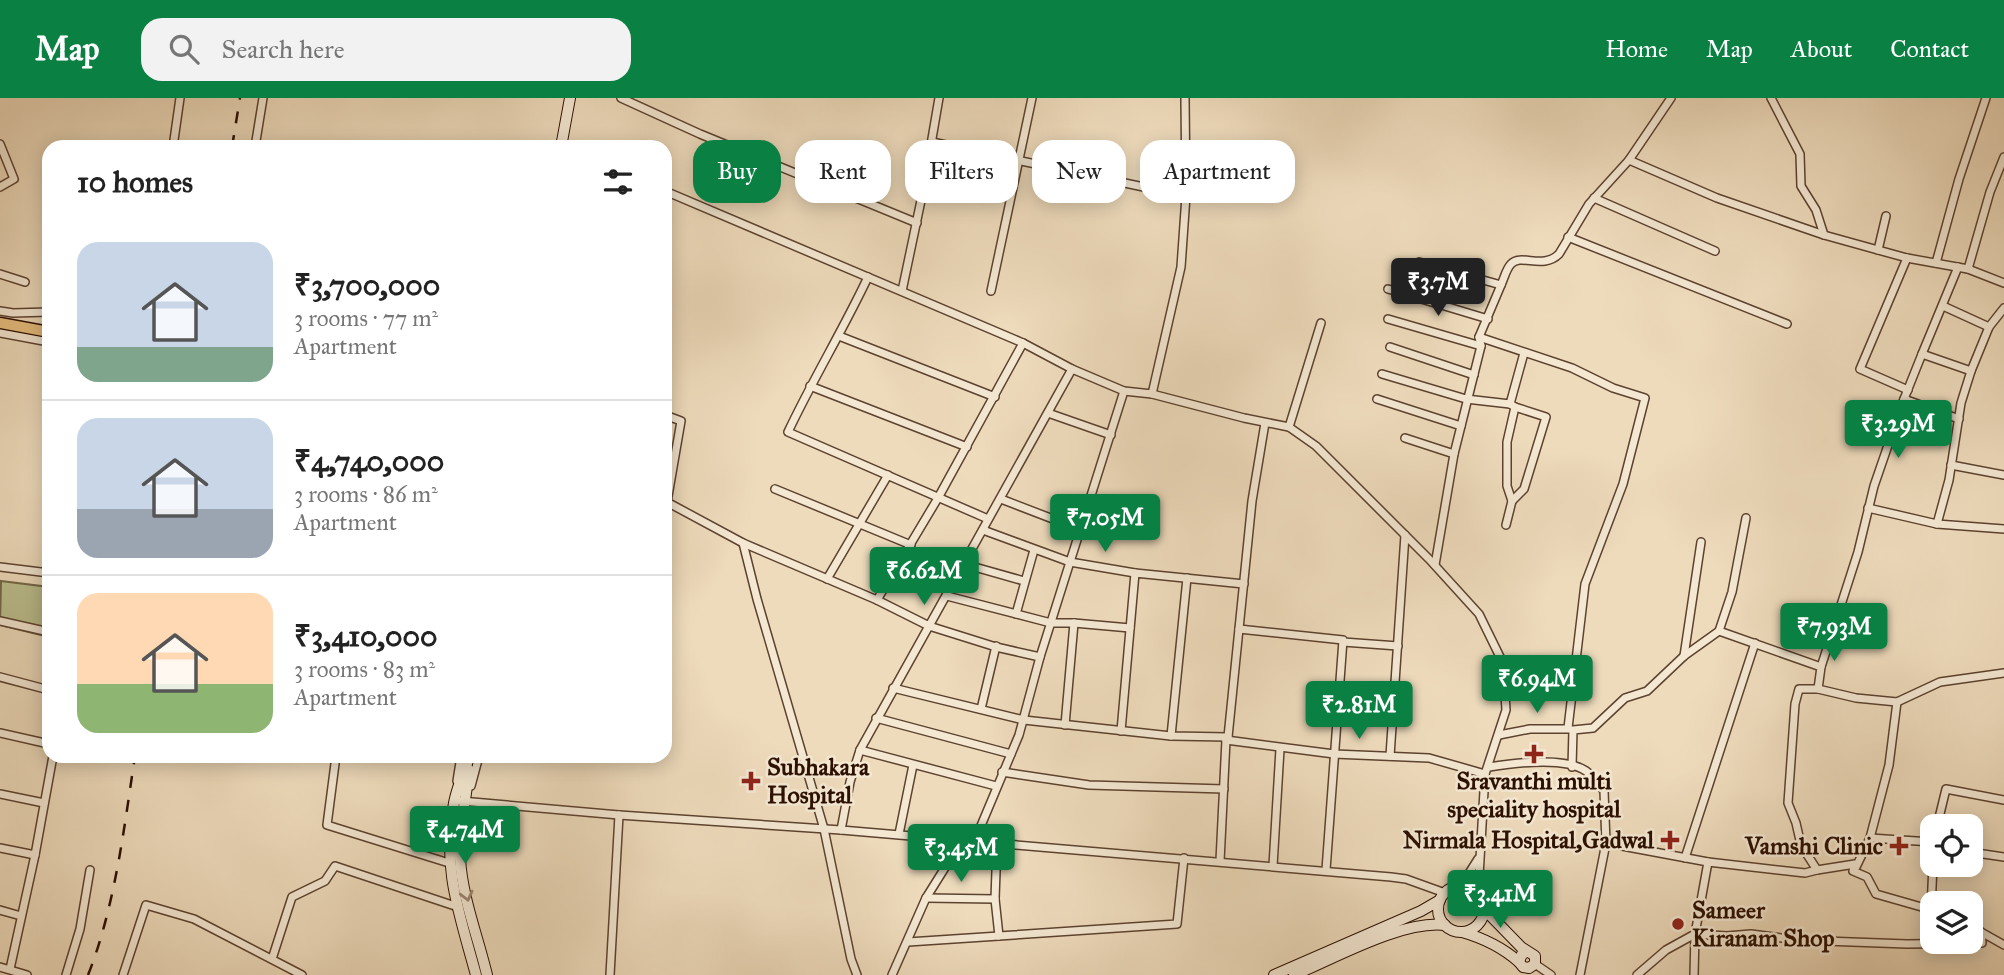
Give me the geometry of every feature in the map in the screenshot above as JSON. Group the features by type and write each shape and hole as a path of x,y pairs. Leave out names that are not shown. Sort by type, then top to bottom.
{"main road":[{"path":"562,140 570,98"},
{"path":"0,323 42,331"},
{"path":"467,763 454,800 449,863 476,975"},
{"path":"469,763 460,860 488,975"},
{"path":"1273,975 1421,911 1461,886 1478,893 1483,900 1484,909 1478,925 1462,932"},
{"path":"1443,896 1440,918 1445,925 1485,939 1510,953 1523,967 1531,969 1535,956 1484,909"},
{"path":"1294,975 1408,928 1445,925"},
{"path":"1519,961 1520,956 1527,951"}],"street":[{"path":"174,140 180,98"},
{"path":"256,140 263,98"},
{"path":"621,98 700,134 917,223"},
{"path":"932,140 939,98"},
{"path":"991,291 1032,98"},
{"path":"1185,98 1185,140"},
{"path":"1435,565 1454,454 1481,346 1479,337 1511,264 1521,261 1552,261 1594,198 1629,160 1671,98"},
{"path":"1771,98 1800,154 1801,186 1816,210 1824,235"},
{"path":"1936,263 1959,179 1986,98"},
{"path":"0,144 14,179 0,187"},
{"path":"1968,269 1990,192 2004,157"},
{"path":"1020,160 1140,186"},
{"path":"1629,160 1717,198 1824,235 1907,258 1968,269 2004,283"},
{"path":"672,194 1024,343 1072,369 1124,391 1152,394 1289,427 1316,446 1435,565 1479,614 1503,663 1506,710 1487,771 1478,893"},
{"path":"1594,198 1715,251"},
{"path":"902,290 921,203"},
{"path":"1152,394 1181,267 1186,203"},
{"path":"1878,250 1885,216"},
{"path":"1568,237 1787,324"},
{"path":"1907,258 1860,369 1908,390"},
{"path":"1419,262 1501,285"},
{"path":"1818,690 1821,667 1858,552 1868,508 1904,399 1958,267"},
{"path":"0,274 25,282"},
{"path":"868,277 788,432 988,519"},
{"path":"1388,289 1488,319"},
{"path":"1943,306 1989,327"},
{"path":"1937,524 1951,465 1961,403 1989,327 2004,308"},
{"path":"0,311 42,312"},
{"path":"1388,319 1481,346"},
{"path":"1289,427 1321,323"},
{"path":"0,333 42,341"},
{"path":"839,336 995,397"},
{"path":"1479,337 1572,368 1613,388 1645,398 1623,484 1585,584 1570,729 1572,767"},
{"path":"877,600 938,498 1024,343"},
{"path":"1390,347 1474,375"},
{"path":"1512,501 1507,486 1507,442 1524,353"},
{"path":"1922,354 1971,371"},
{"path":"841,830 850,782 860,750 876,718 947,596 1072,369"},
{"path":"1382,374 1466,399 1512,406 1546,417 1524,489 1512,501 1506,525"},
{"path":"810,386 967,447"},
{"path":"892,975 926,898 951,858 975,840 1011,754 1024,720 1040,657 1124,391"},
{"path":"1377,399 1461,426"},
{"path":"1904,399 1959,419"},
{"path":"1048,413 1111,435"},
{"path":"672,418 681,421 672,469"},
{"path":"1220,861 1227,739 1252,501 1265,423"},
{"path":"1405,438 1454,454"},
{"path":"1951,465 2004,475"},
{"path":"827,579 888,475"},
{"path":"775,489 911,545"},
{"path":"1001,499 1080,529"},
{"path":"672,504 743,543 877,600 929,626 1040,657"},
{"path":"1868,508 1937,524 2004,529"},
{"path":"1499,734 1530,729 1593,728 1625,698 1647,691 1684,656 1719,631 1732,592 1746,518"},
{"path":"983,530 1070,562 1135,573 1244,584"},
{"path":"1390,756 1405,535"},
{"path":"1684,656 1701,542"},
{"path":"743,543 824,829 851,959 857,975"},
{"path":"1016,614 1034,550"},
{"path":"964,564 1024,581"},
{"path":"0,567 42,572"},
{"path":"1121,731 1135,573"},
{"path":"1171,736 1187,578"},
{"path":"947,596 1051,623 1130,628"},
{"path":"0,621 42,630"},
{"path":"1065,725 1074,623"},
{"path":"1240,629 1398,646"},
{"path":"1719,631 1821,667"},
{"path":"1326,870 1343,642"},
{"path":"1685,858 1755,643"},
{"path":"981,709 996,646"},
{"path":"1817,870 1801,845 1788,803 1795,704 1799,689 1897,702 1940,682 2004,673"},
{"path":"0,677 42,688"},
{"path":"893,688 1024,720 1065,725 1227,739 1334,754 1429,758 1487,771 1530,761 1585,770 1604,791 1606,843 1580,975"},
{"path":"1853,871 1870,838 1889,765 1897,702"},
{"path":"876,718 1011,754"},
{"path":"0,733 42,742"},
{"path":"1273,866 1280,748"},
{"path":"860,750 996,786"},
{"path":"10,969 52,763"},
{"path":"335,763 327,825 449,863"},
{"path":"460,763 454,800 466,802 619,816 975,840 1326,870 1406,879 1443,896"},
{"path":"466,802 477,763"},
{"path":"899,834 913,765"},
{"path":"1002,772 1088,785 1224,789"},
{"path":"1940,814 1946,789 2004,800"},
{"path":"0,794 44,803"},
{"path":"610,975 619,816"},
{"path":"1870,838 1920,841"},
{"path":"997,843 995,899 999,936"},
{"path":"1606,843 1708,862 1805,873 1855,864 1853,871"},
{"path":"0,848 35,855"},
{"path":"1983,854 2004,857"},
{"path":"1461,886 1480,855"},
{"path":"908,942 1177,924 1184,858"},
{"path":"1694,975 1695,934 1708,862"},
{"path":"272,959 292,897 325,881 335,866 458,907"},
{"path":"66,975 80,929 90,870"},
{"path":"1853,871 1867,877 1875,894 1920,907"},
{"path":"926,898 995,899"},
{"path":"123,975 146,905 194,919 302,975"},
{"path":"0,910 21,916"},
{"path":"1983,933 2004,945"},
{"path":"1637,975 1666,950 1695,934 1751,934 1797,940 1920,944"},
{"path":"0,967 27,975"},
{"path":"1531,969 1551,975"}],"green space":[{"path":"1,581 42,586 42,635 0,625"}],"railway":[{"path":"233,140 240,98"},
{"path":"88,975 112,895 134,763"}],"place":[{"name":"Sravanthi multi speciality hospital","path":"1534,754"},
{"name":"Subhakara Hospital","path":"751,781"},
{"name":"Nirmala Hospital,Gadwal","path":"1670,840"},
{"name":"Vamshi Clinic","path":"1899,846"},
{"name":"Sameer Kiranam Shop","path":"1678,924"}]}
